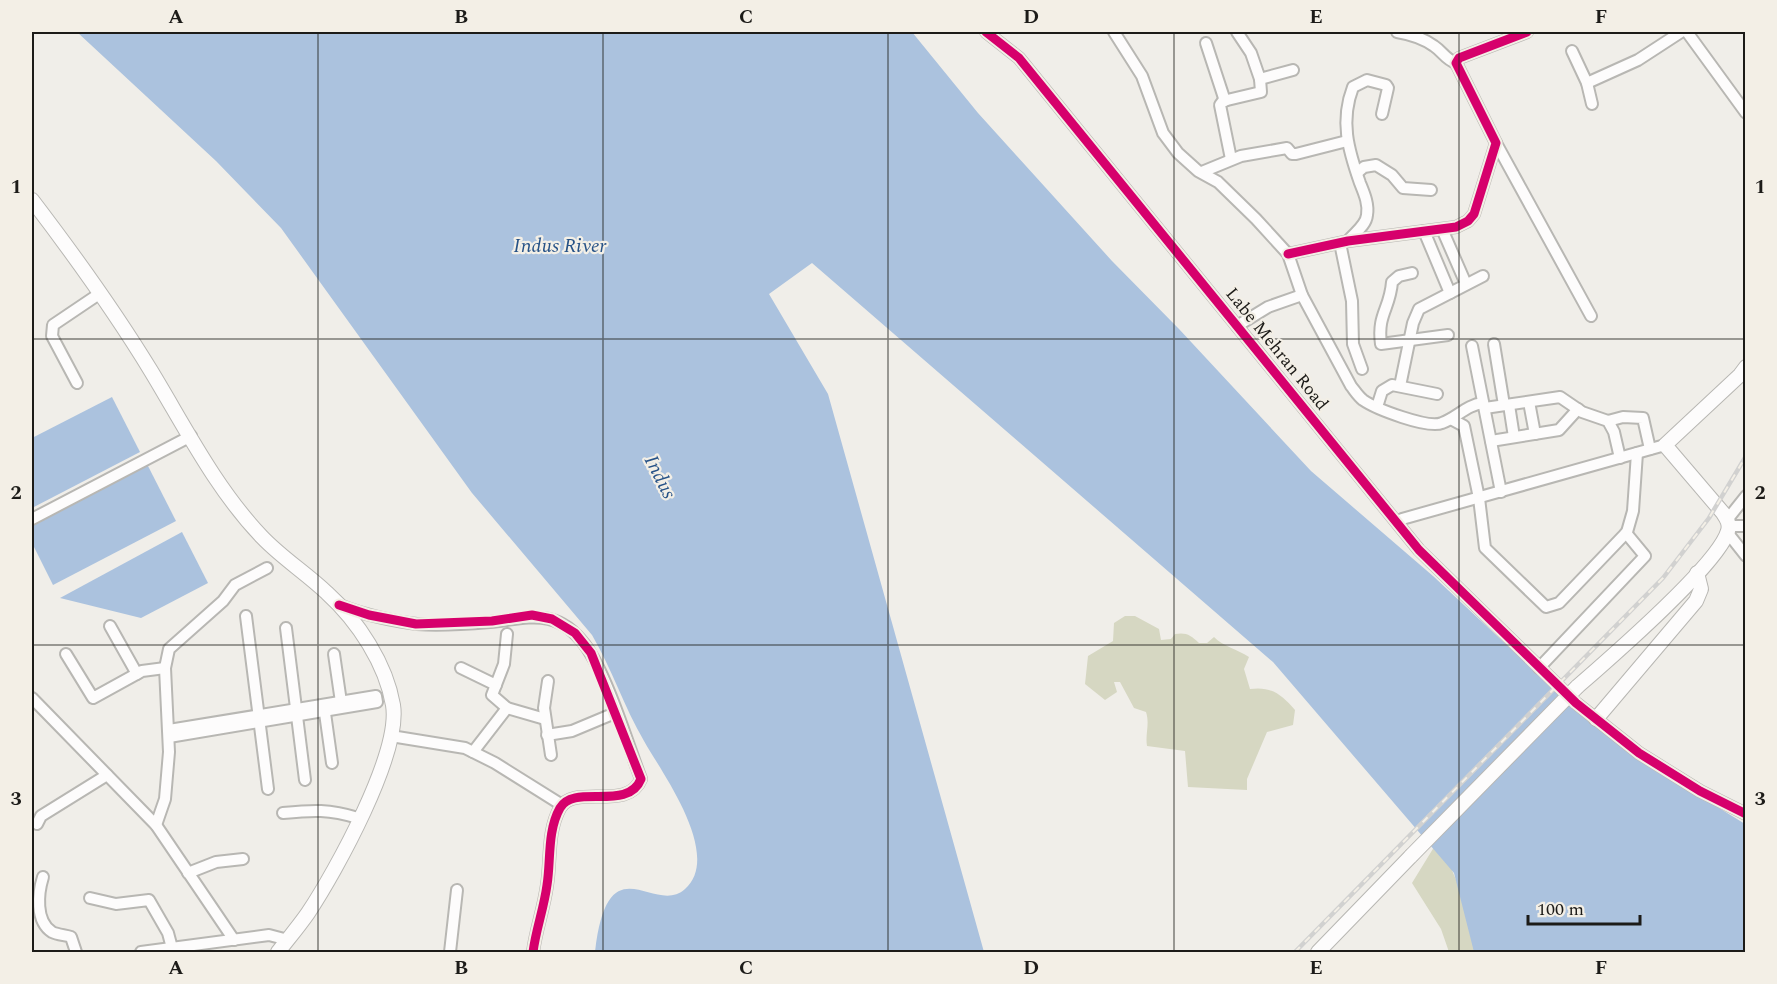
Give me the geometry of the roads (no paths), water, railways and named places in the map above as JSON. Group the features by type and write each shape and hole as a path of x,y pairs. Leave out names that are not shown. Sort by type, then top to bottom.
{"main road":[{"path":"32,200 99,294 226,492 261,536 339,605 371,647 386,680 393,706 387,754 330,878 278,952"},
{"path":"1318,952 1577,687 1697,573 1715,553 1728,526 1665,445 1746,367"},
{"path":"1596,719 1696,601 1701,589 1697,573"}],"street":[{"name":"Labe Mehran Road","path":"987,32 1019,58 1419,550 1576,703 1639,753 1700,791 1746,814"},
{"path":"1114,32 1142,76 1163,133 1178,153 1218,182 1257,219 1288,254 1302,295 1351,386 1361,399 1377,407 1430,424 1442,424 1466,407 1506,405 1560,397 1578,409 1608,421 1623,417 1643,418 1650,449"},
{"path":"1231,159 1220,105 1226,101 1261,92 1260,79 1251,53 1237,32"},
{"path":"1400,32 1436,47 1446,59 1456,63 1496,142 1591,316"},
{"path":"1456,63 1459,58 1527,32"},
{"path":"1587,83 1638,60 1681,32"},
{"path":"1687,32 1741,95 1746,113"},
{"path":"1206,43 1226,101"},
{"path":"1572,51 1587,83 1592,104"},
{"path":"1260,79 1293,70"},
{"path":"1344,242 1364,224 1368,214 1347,141 1347,107 1353,87 1359,82 1367,81 1386,85 1388,88 1382,114"},
{"path":"1202,172 1231,159 1287,148 1292,154 1296,154 1347,141"},
{"path":"1288,254 1344,242 1456,227 1468,221 1474,214 1496,142"},
{"path":"1357,173 1364,167 1376,165 1392,175 1403,188 1431,190"},
{"path":"1442,229 1466,284"},
{"path":"1424,231 1450,293"},
{"path":"1344,242 1352,301 1353,344 1362,369"},
{"path":"1412,273 1399,276 1392,282 1379,326 1381,344 1448,335"},
{"path":"1400,386 1419,309 1483,276"},
{"path":"77,382 52,336 53,325 99,294"},
{"path":"1237,326 1268,307 1302,295"},
{"path":"1494,344 1514,437"},
{"path":"1472,346 1501,492"},
{"path":"1377,407 1386,387 1400,386 1437,394"},
{"path":"1529,402 1535,434"},
{"path":"1491,441 1559,430 1578,409"},
{"path":"1451,419 1464,426 1479,498 1485,548 1546,607 1559,603 1626,533 1633,511 1637,453"},
{"path":"1608,421 1614,432 1620,458"},
{"path":"32,519 191,436"},
{"path":"1402,519 1665,445"},
{"path":"1728,526 1746,496"},
{"path":"1728,526 1746,526"},
{"path":"1728,526 1746,556"},
{"path":"1539,668 1645,556 1626,533"},
{"path":"156,825 165,799 169,733 165,668 169,649 223,600 235,585 267,568"},
{"path":"339,605 363,613 416,624 492,621 532,615 552,619 575,633 594,661 641,779 639,783 620,795 605,798 580,797 562,805 550,843 548,885 533,952"},
{"path":"246,616 268,789"},
{"path":"110,626 137,674"},
{"path":"286,628 305,780"},
{"path":"507,633 504,664 492,695 507,708 545,719"},
{"path":"66,654 93,698 137,674 165,668"},
{"path":"334,654 341,702"},
{"path":"461,669 496,685"},
{"path":"548,681 545,719 550,755"},
{"path":"169,733 296,712 377,702 376,696 341,702 324,708"},
{"path":"32,698 156,825 234,940"},
{"path":"324,708 333,763"},
{"path":"473,752 507,708"},
{"path":"547,735 572,731 615,713"},
{"path":"391,736 453,744 473,752 562,805"},
{"path":"37,824 41,816 107,775"},
{"path":"283,813 318,809 333,810 358,818"},
{"path":"188,873 216,862 243,859"},
{"path":"43,877 38,897 43,919 53,933 71,937 76,952"},
{"path":"450,952 457,890"},
{"path":"90,898 116,904 149,900 168,933 172,948"},
{"path":"141,952 275,935 288,940"}],"water":[{"name":"Indus River","path":"77,32 912,32 978,113 1112,261 1179,329 1311,471 1433,576 1585,718 1648,764 1745,824 1745,952 1474,952 1454,873 1273,662 812,263 769,294 828,394 984,952 595,952 601,918 610,899 621,890 633,889 660,895 673,895 685,889 695,874 697,856 686,814 637,728 592,635 472,493 281,228 216,161"},
{"path":"112,397 140,452 32,508 32,438"},
{"path":"147,464 176,521 53,585 32,543 32,525"},
{"path":"182,532 208,583 141,618 60,598"}],"railway":[{"path":"1295,952 1663,578 1709,518 1746,456"}],"water label":[{"name":"Indus","path":"660,477"}]}
